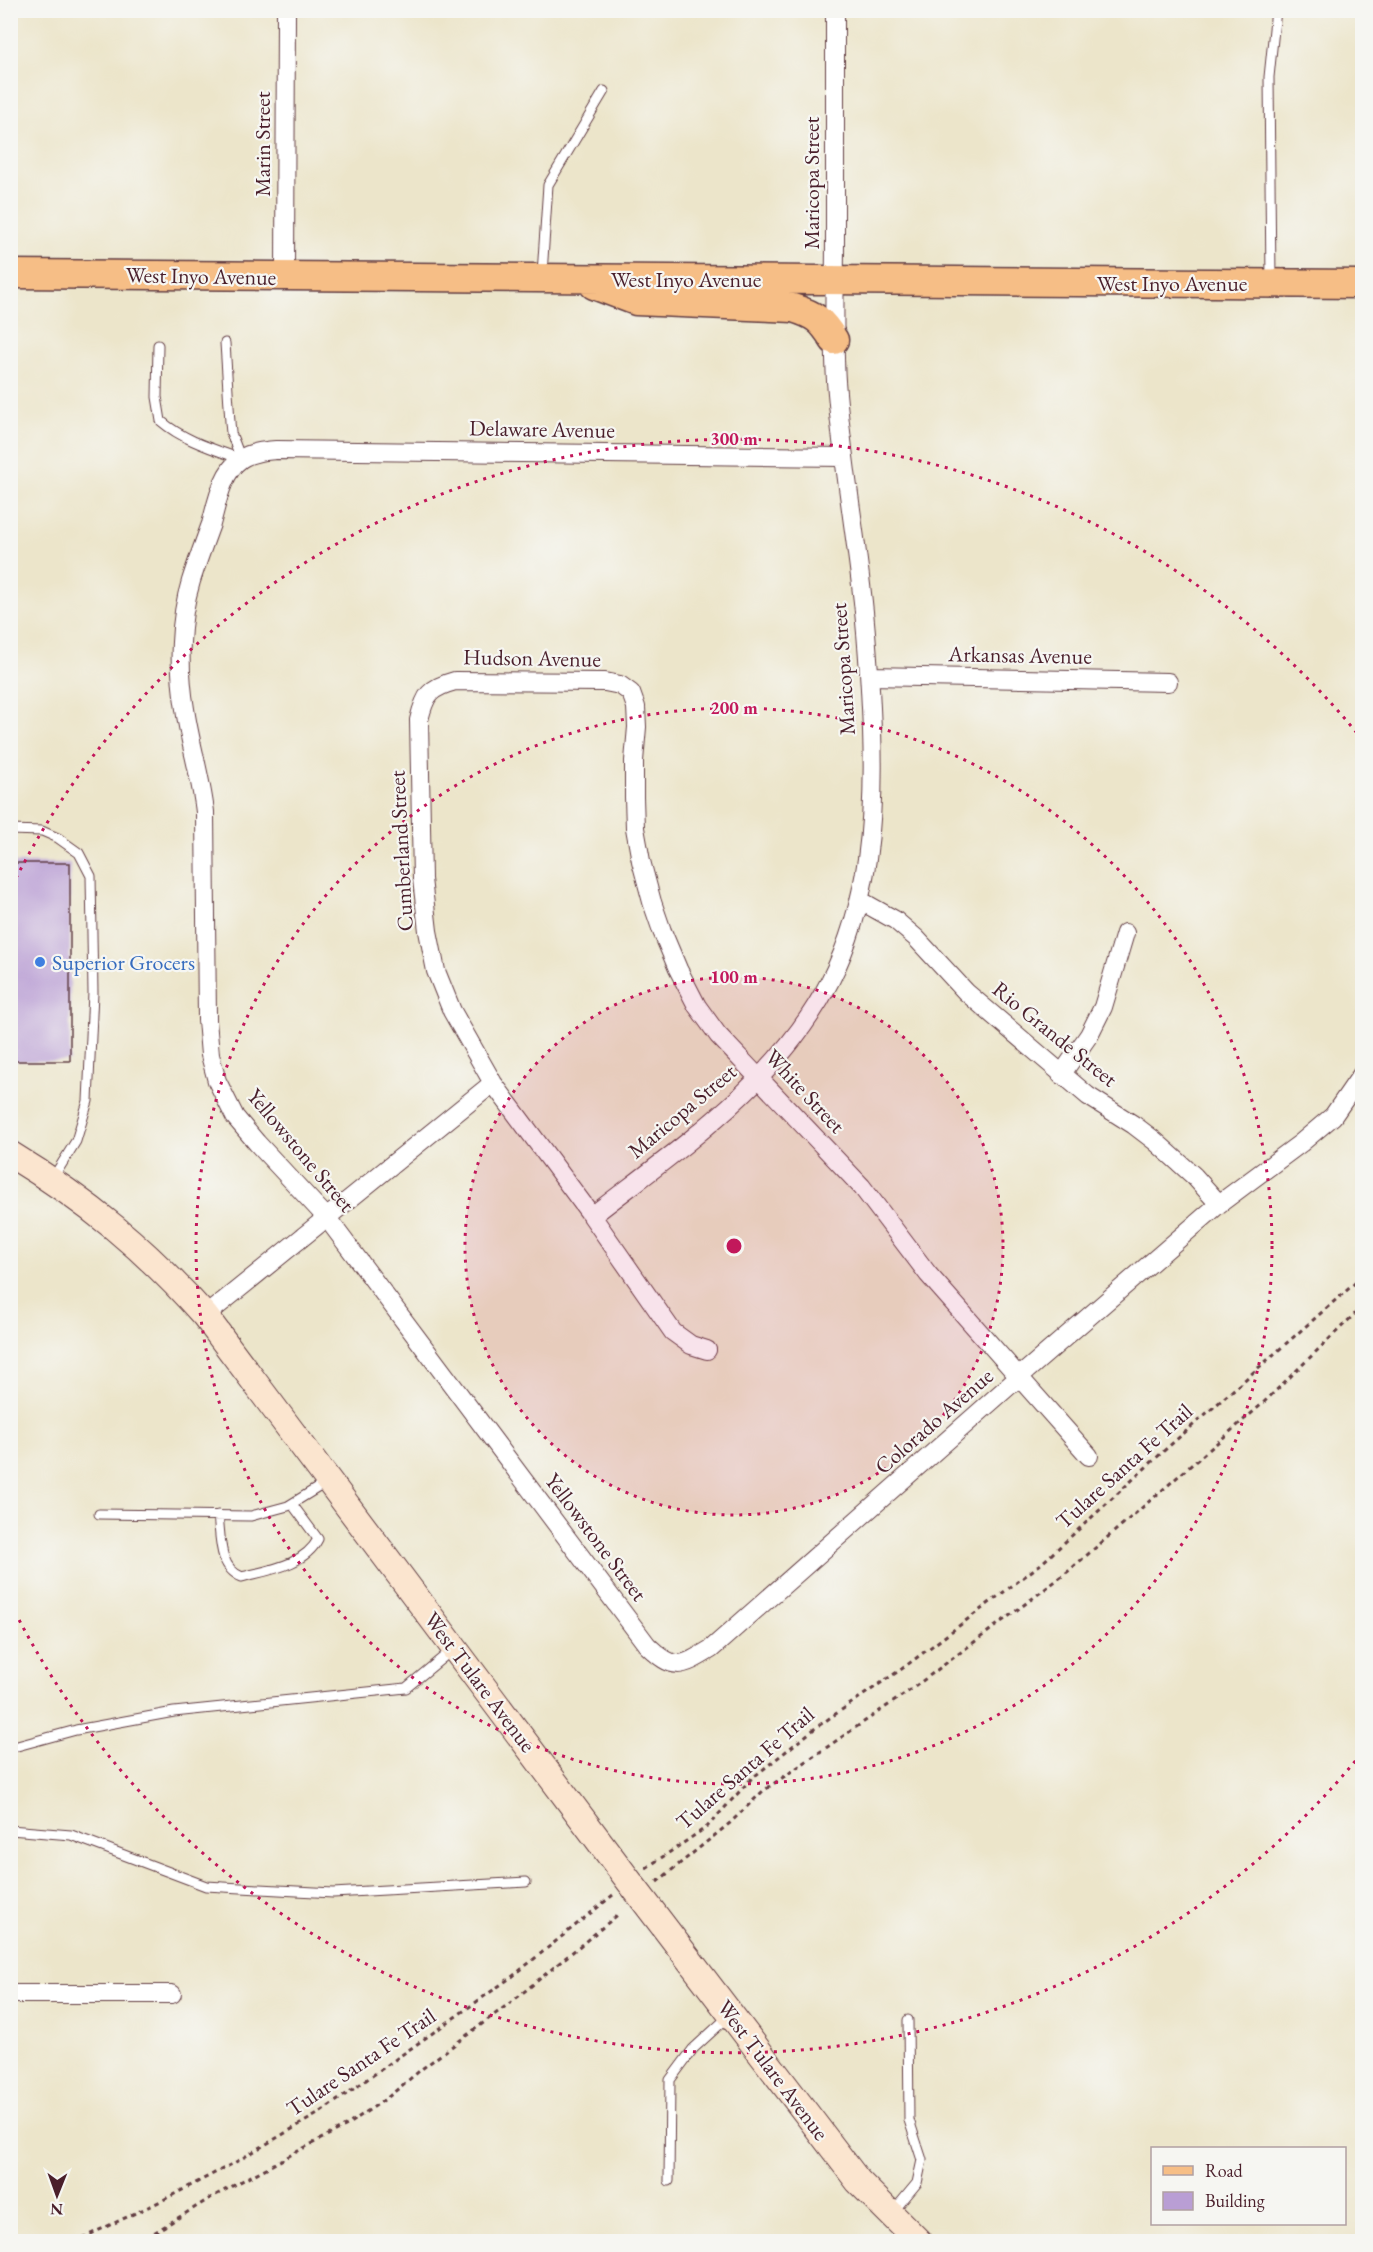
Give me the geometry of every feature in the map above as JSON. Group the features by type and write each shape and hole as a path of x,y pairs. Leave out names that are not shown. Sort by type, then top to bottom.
{"main road":[{"name":"West Inyo Avenue","path":"10,274 1362,285"},
{"path":"578,279 636,301 793,308 814,315 824,324 834,340"},
{"name":"West Tulare Avenue","path":"10,1154 52,1180 138,1246 175,1282 205,1316 629,1881 858,2181 920,2241"}],"street":[{"name":"Marin Street","path":"285,277 286,10"},
{"name":"Maricopa Street","path":"592,1216 723,1111 759,1077 790,1042 830,983 852,930 861,901 874,804 870,676 861,584 844,457 834,340 835,10"},
{"name":"Delaware Avenue","path":"241,459 256,453 276,450 844,457"},
{"name":"Yellowstone Street","path":"241,459 230,470 222,487 190,582 181,647 185,709 202,785 205,812 207,1020 209,1044 217,1081 235,1117 327,1218 647,1645 662,1659 675,1664"},
{"name":"Arkansas Avenue","path":"870,676 1168,682"},
{"name":"Hudson Avenue","path":"431,690 455,681 605,682 620,685 630,693"},
{"name":"Cumberland Street","path":"431,690 424,700 419,720 422,879 428,931 436,971 452,1011 492,1083 592,1216 673,1332 691,1345 707,1350"},
{"name":"White Street","path":"630,693 636,707 637,727 634,761 635,828 652,902 678,969 698,1006 717,1035 862,1187 928,1274 1089,1456"},
{"name":"Rio Grande Street","path":"861,901 895,920 916,938 966,992 1061,1075 1155,1141 1194,1176 1220,1204"},
{"path":"1061,1075 1089,1035 1103,1007 1125,933"},
{"name":"Colorado Avenue","path":"675,1664 689,1662 711,1649 1019,1377 1220,1204 1333,1116 1362,1074"},
{"path":"205,1316 492,1083"},
{"path":"10,1994 172,1994"}],"lane":[{"path":"1271,284 1269,77 1276,10"},
{"path":"542,278 548,185 603,91"},
{"path":"225,344 231,433 241,459"},
{"path":"158,345 157,397 160,421 170,429 203,445 241,459"},
{"path":"10,830 42,831 58,838 79,853 91,876 93,993 88,1101 76,1141 52,1180"},
{"path":"99,1514 251,1516 291,1504 329,1481"},
{"path":"218,1515 224,1562 235,1574 242,1577 285,1565 312,1551 318,1539 291,1504"},
{"path":"10,1748 76,1730 174,1712 406,1688 454,1648"},
{"path":"10,1830 71,1835 206,1886 333,1893 526,1882"},
{"path":"669,2181 670,2080 693,2049 731,2014"},
{"path":"891,2215 917,2183 922,2160 909,2120 908,2020"}],"path":[{"name":"Tulare Santa Fe Trail","path":"74,2241 163,2200 234,2163 321,2112 513,1976 629,1881 707,1827 752,1779 818,1726 903,1668 1041,1563 1167,1448 1362,1277"},
{"name":"Tulare Santa Fe Trail","path":"657,1882 730,1823 763,1791 909,1691 1065,1574 1261,1406 1362,1307"},
{"name":"Tulare Santa Fe Trail","path":"140,2241 212,2197 347,2125 387,2098 514,2000 620,1912"}],"building":[{"name":"Superior Grocers","path":"10,863 70,863 70,1061 10,1061"}],"place":[{"name":"Superior Grocers","path":"40,962"}]}
